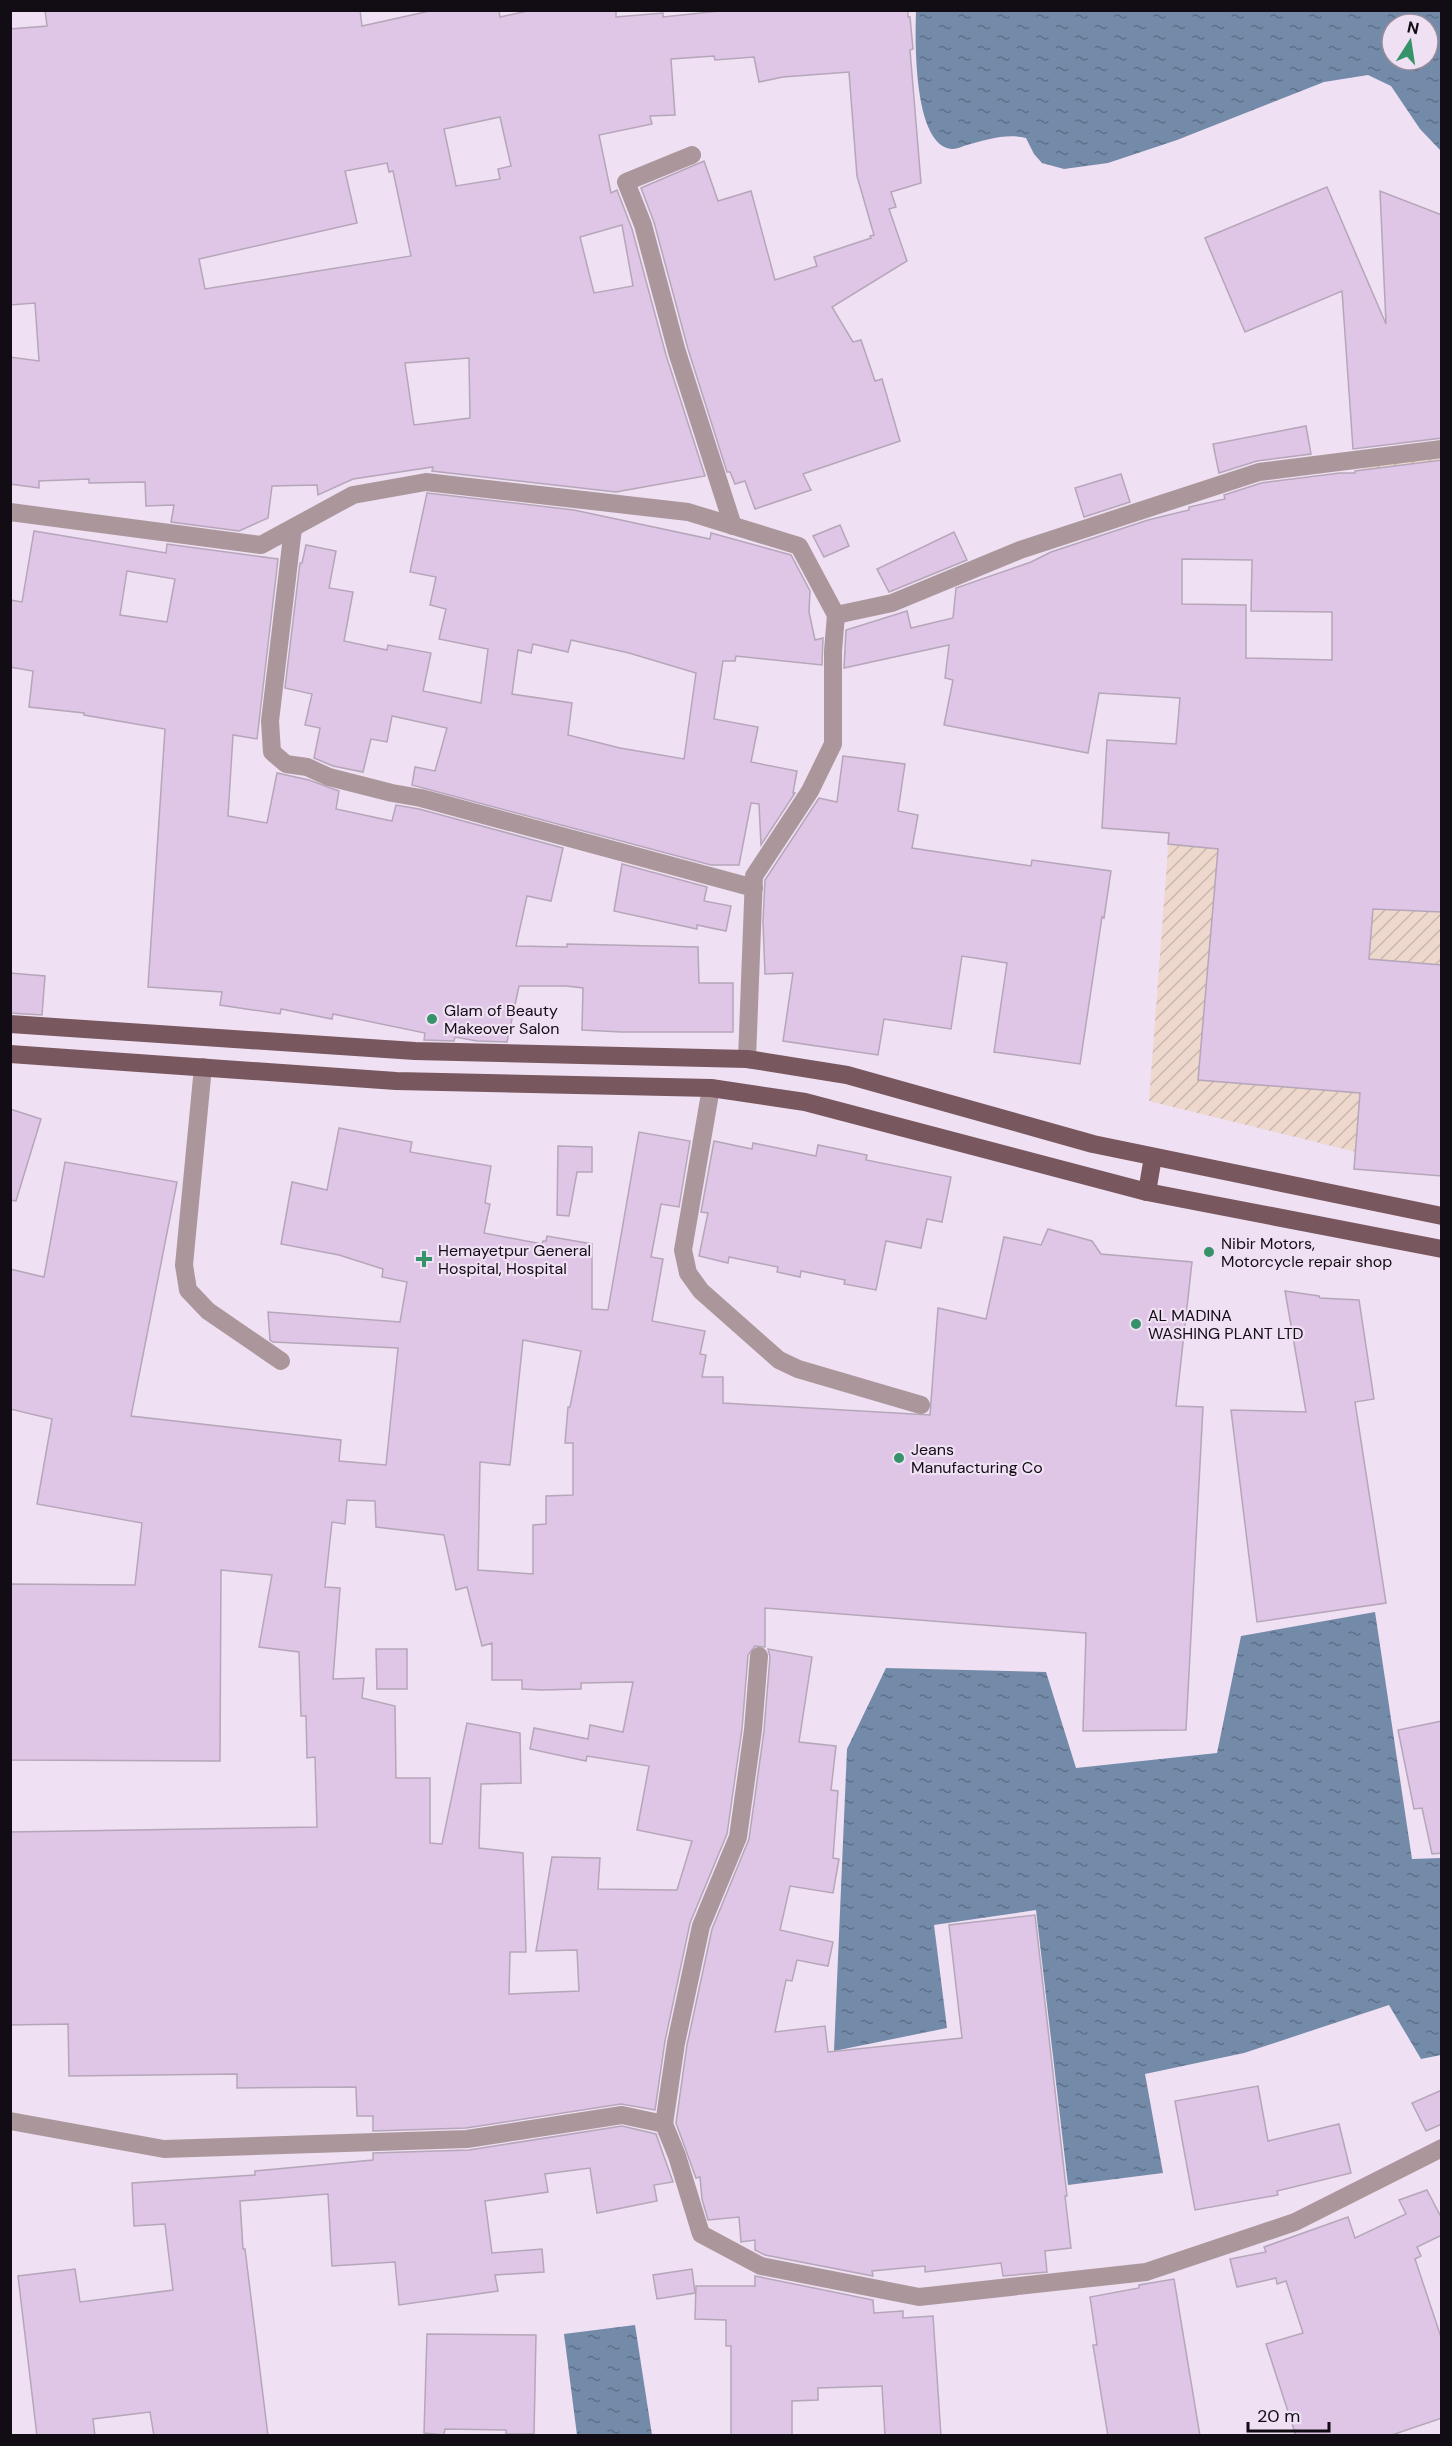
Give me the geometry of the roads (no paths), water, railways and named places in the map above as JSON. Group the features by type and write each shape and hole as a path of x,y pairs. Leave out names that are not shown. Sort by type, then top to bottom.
{"main road":[{"path":"10,1024 415,1051 747,1059 847,1075 1093,1144 1442,1216"},
{"path":"10,1054 396,1081 711,1088 804,1102 1147,1192 1442,1249"},
{"path":"1147,1192 1154,1157"}],"street":[{"path":"692,155 626,182 642,225 677,352 733,526"},
{"path":"836,615 892,603 1020,550 1259,471 1442,449"},
{"path":"10,512 261,545 353,495 426,482 688,512 799,546 836,615 833,651 833,744 810,791 754,876 747,1059"},
{"path":"293,528 270,722 272,752 286,764 307,767 329,777 421,798 754,888"},
{"path":"203,1067 184,1265 188,1290 208,1311 281,1361"},
{"path":"711,1088 682,1250 688,1273 700,1291 779,1360 798,1369 921,1405"},
{"path":"759,1656 753,1730 738,1837 701,1926 676,2043 664,2124 677,2156 701,2234 761,2266 919,2297 1146,2272 1295,2222 1442,2148"},
{"path":"10,2121 164,2149 467,2139 622,2115 664,2124"}],"water":[{"path":"916,11 1441,11 1441,151 1420,129 1391,86 1368,75 1324,82 1177,140 1108,163 1064,169 1042,163 1034,154 1026,138 1011,136 996,138 953,149 940,144 930,131 923,112 917,67"},
{"path":"1375,1612 1412,1859 1441,1858 1441,2055 1421,2059 1389,2005 1244,2053 1145,2074 1163,2173 1068,2185 1036,1910 934,1925 947,2028 834,2051 847,1749 886,1668 1046,1672 1076,1768 1217,1753 1241,1636"},
{"path":"635,2325 652,2435 577,2435 564,2334"}],"place":[{"name":"Glam of Beauty Makeover Salon","path":"432,1019"},
{"name":"Nibir Motors, Motorcycle repair shop","path":"1209,1252"},
{"name":"Hemayetpur General Hospital, Hospital","path":"424,1259"},
{"name":"AL MADINA WASHING PLANT LTD","path":"1136,1324"},
{"name":"Jeans Manufacturing Co","path":"899,1458"}]}
